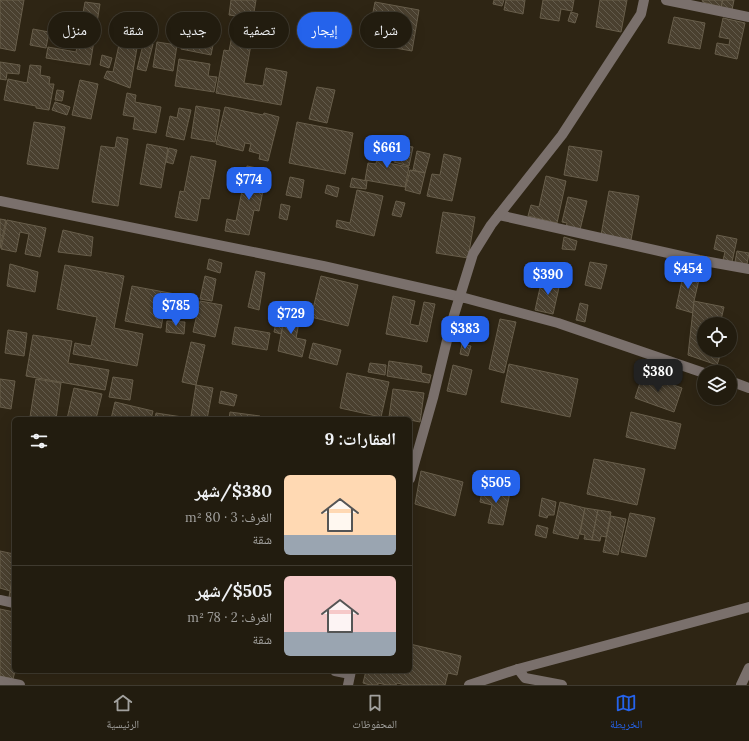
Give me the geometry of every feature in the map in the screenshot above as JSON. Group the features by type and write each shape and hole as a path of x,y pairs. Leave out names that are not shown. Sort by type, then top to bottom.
{"street":[{"path":"412,472 459,297 473,254 491,225 562,135 641,14 644,0"},
{"path":"666,0 749,17"},
{"path":"0,201 324,266 459,297 558,323 697,371"},
{"path":"499,215 749,270"},
{"path":"737,384 749,388"},
{"path":"0,600 12,603"},
{"path":"469,685 518,669 749,607"},
{"path":"741,685 749,668"},
{"path":"518,669 525,678 562,685"},
{"path":"348,685 351,673"},
{"path":"0,680 20,685"}],"building":[{"path":"0,0 24,0 15,51 0,48"},
{"path":"231,0 256,0 254,12 229,12"},
{"path":"494,0 504,0 502,6 493,4"},
{"path":"506,0 525,0 523,14 504,10"},
{"path":"543,0 574,0 572,11 561,9 559,21 540,18"},
{"path":"600,0 627,0 621,32 596,27"},
{"path":"702,0 723,0 721,7 703,2"},
{"path":"723,0 734,0 732,10 721,7"},
{"path":"85,2 100,4 99,12 83,12"},
{"path":"375,2 419,10 412,51 395,48 412,48 412,12 373,12"},
{"path":"571,12 578,14 575,23 568,21"},
{"path":"674,17 705,23 700,49 668,43"},
{"path":"723,18 745,23 737,59 715,54 717,43 729,45 730,39 719,37"},
{"path":"33,29 48,32 46,48 30,45"},
{"path":"158,42 166,43 166,48 177,48 173,71 153,67"},
{"path":"48,47 76,52 77,48 93,48 90,65 46,58"},
{"path":"118,48 137,48 130,88 104,78 107,71 113,72"},
{"path":"142,48 152,48 146,71 137,69"},
{"path":"181,48 212,48 211,55"},
{"path":"230,48 250,48 244,83 263,86 266,68 287,72 281,105 216,93 224,50 229,51"},
{"path":"102,55 112,58 109,68 100,65"},
{"path":"179,59 210,64 208,76 217,77 214,92 175,86"},
{"path":"0,62 20,65 19,74 7,73 6,80 0,79"},
{"path":"30,65 41,66 40,75 50,77 49,84 54,84 49,110 4,100 8,79 27,83"},
{"path":"80,80 98,84 91,119 72,115"},
{"path":"317,87 335,90 327,123 309,119"},
{"path":"57,90 64,91 62,101 55,100"},
{"path":"127,93 136,95 135,102 161,107 156,133 133,129 135,117 123,115"},
{"path":"55,102 70,107 67,115 52,110"},
{"path":"196,106 220,110 215,142 191,138"},
{"path":"225,107 263,115 264,113 279,117 268,161 259,159 260,154 249,151 251,144 245,143 243,151 216,144"},
{"path":"179,108 191,110 184,140 166,136 170,116 177,118"},
{"path":"34,122 65,127 58,169 27,164"},
{"path":"297,122 353,133 345,174 289,163"},
{"path":"117,137 128,139 118,206 92,202 101,146 115,148"},
{"path":"380,142 391,144 388,163 409,167 405,187 365,180 368,163 376,164"},
{"path":"147,144 168,148 161,188 140,184"},
{"path":"398,144 413,147 409,166 394,162"},
{"path":"569,146 602,151 597,181 564,175"},
{"path":"169,148 177,150 173,164 166,162"},
{"path":"417,151 430,154 425,173 413,170"},
{"path":"444,154 461,158 452,201 427,196 432,174 440,175"},
{"path":"191,156 216,161 209,199 201,198 197,221 175,217 180,191 184,192"},
{"path":"247,166 267,170 259,211 254,210 249,235 225,231 227,219 236,221"},
{"path":"410,170 425,173 420,194 405,190"},
{"path":"546,176 566,181 557,223 528,216 531,205 539,207"},
{"path":"290,177 304,180 301,198 286,195"},
{"path":"352,178 367,181 366,189 350,187"},
{"path":"327,185 339,188 337,197 325,193"},
{"path":"357,190 383,196 374,236 336,227 337,220 350,223"},
{"path":"609,191 639,196 631,240 601,235"},
{"path":"568,197 587,201 580,230 566,227 567,223 562,222"},
{"path":"396,201 405,203 401,217 392,215"},
{"path":"281,204 290,206 287,220 279,218"},
{"path":"443,212 475,217 468,258 436,253"},
{"path":"0,219 6,220 0,248"},
{"path":"7,220 46,228 40,257 25,254 29,234 20,232 16,252 1,249"},
{"path":"63,230 93,237 91,256 58,252"},
{"path":"717,235 737,239 732,262 723,260 725,252 714,249"},
{"path":"564,237 577,241 575,250 562,249"},
{"path":"737,251 749,253 747,264 735,262"},
{"path":"209,259 222,263 220,273 207,269"},
{"path":"590,262 607,265 601,289 585,285"},
{"path":"10,264 38,272 35,292 7,286"},
{"path":"65,265 124,276 114,328 143,334 137,366 73,354 75,343 91,346 97,317 57,309"},
{"path":"685,267 701,271 694,301 693,313 676,308"},
{"path":"256,271 265,273 259,310 248,307"},
{"path":"205,276 216,279 212,301 200,299"},
{"path":"321,276 358,285 348,326 311,317"},
{"path":"542,279 560,283 553,314 535,310"},
{"path":"132,286 175,294 171,319 163,317 161,328 125,321"},
{"path":"393,296 415,301 410,324 419,326 424,302 435,304 427,342 386,334"},
{"path":"200,301 222,305 215,337 193,332"},
{"path":"694,301 724,307 722,317 697,317 697,357 720,357 717,365 688,355"},
{"path":"580,303 588,305 585,322 576,320"},
{"path":"286,309 301,312 296,338 306,340 302,357 278,351"},
{"path":"278,312 285,313 281,334 274,332"},
{"path":"500,319 516,322 504,373 489,369"},
{"path":"167,321 185,322 184,334 166,332"},
{"path":"235,327 270,333 267,350 232,344"},
{"path":"8,330 27,333 24,356 5,353"},
{"path":"33,335 72,341 68,363 109,370 105,390 26,376"},
{"path":"191,342 205,345 196,385 182,382"},
{"path":"313,343 341,350 337,365 309,358"},
{"path":"462,344 471,346 468,356 460,354"},
{"path":"389,361 422,366 421,373 431,375 429,383 387,376"},
{"path":"370,363 386,365 385,375 368,372"},
{"path":"509,364 578,379 570,417 501,402"},
{"path":"453,365 472,370 466,395 447,391"},
{"path":"347,373 389,382 381,417 340,408"},
{"path":"643,374 682,388 674,412 635,398"},
{"path":"113,377 133,380 130,400 109,397"},
{"path":"0,379 15,381 11,409 0,407"},
{"path":"36,379 61,383 56,417 30,417"},
{"path":"196,385 213,388 207,417 191,416"},
{"path":"74,388 102,394 96,417 67,417"},
{"path":"393,389 424,393 420,422 412,420 412,417 389,417"},
{"path":"221,391 237,395 234,406 219,403"},
{"path":"115,402 153,411 152,417 111,417"},
{"path":"230,412 260,416 260,417 229,417"},
{"path":"631,412 681,424 675,449 626,437"},
{"path":"156,413 182,417 155,417"},
{"path":"594,459 645,469 637,505 587,494"},
{"path":"421,471 463,482 455,516 415,504"},
{"path":"483,486 510,493 503,525 488,523 492,505 480,502"},
{"path":"542,498 556,502 554,515 548,515 547,518 539,516"},
{"path":"560,502 585,508 578,539 553,533"},
{"path":"585,508 598,510 592,540 584,539 585,535 580,534"},
{"path":"598,510 611,512 606,537 601,536 600,541 592,540"},
{"path":"630,513 655,518 646,557 621,552"},
{"path":"611,516 626,519 618,555 603,552"},
{"path":"537,525 548,528 546,538 535,535"},
{"path":"0,551 12,554 12,580 10,591 0,588"},
{"path":"10,591 12,592 12,598 9,597"},
{"path":"0,609 12,612 12,673 14,673 13,679 0,676"},
{"path":"412,644 461,656 457,675 448,673 445,685 406,685 397,683 396,685 387,685 378,683 378,685 370,685 363,683 366,673 412,673"}]}
